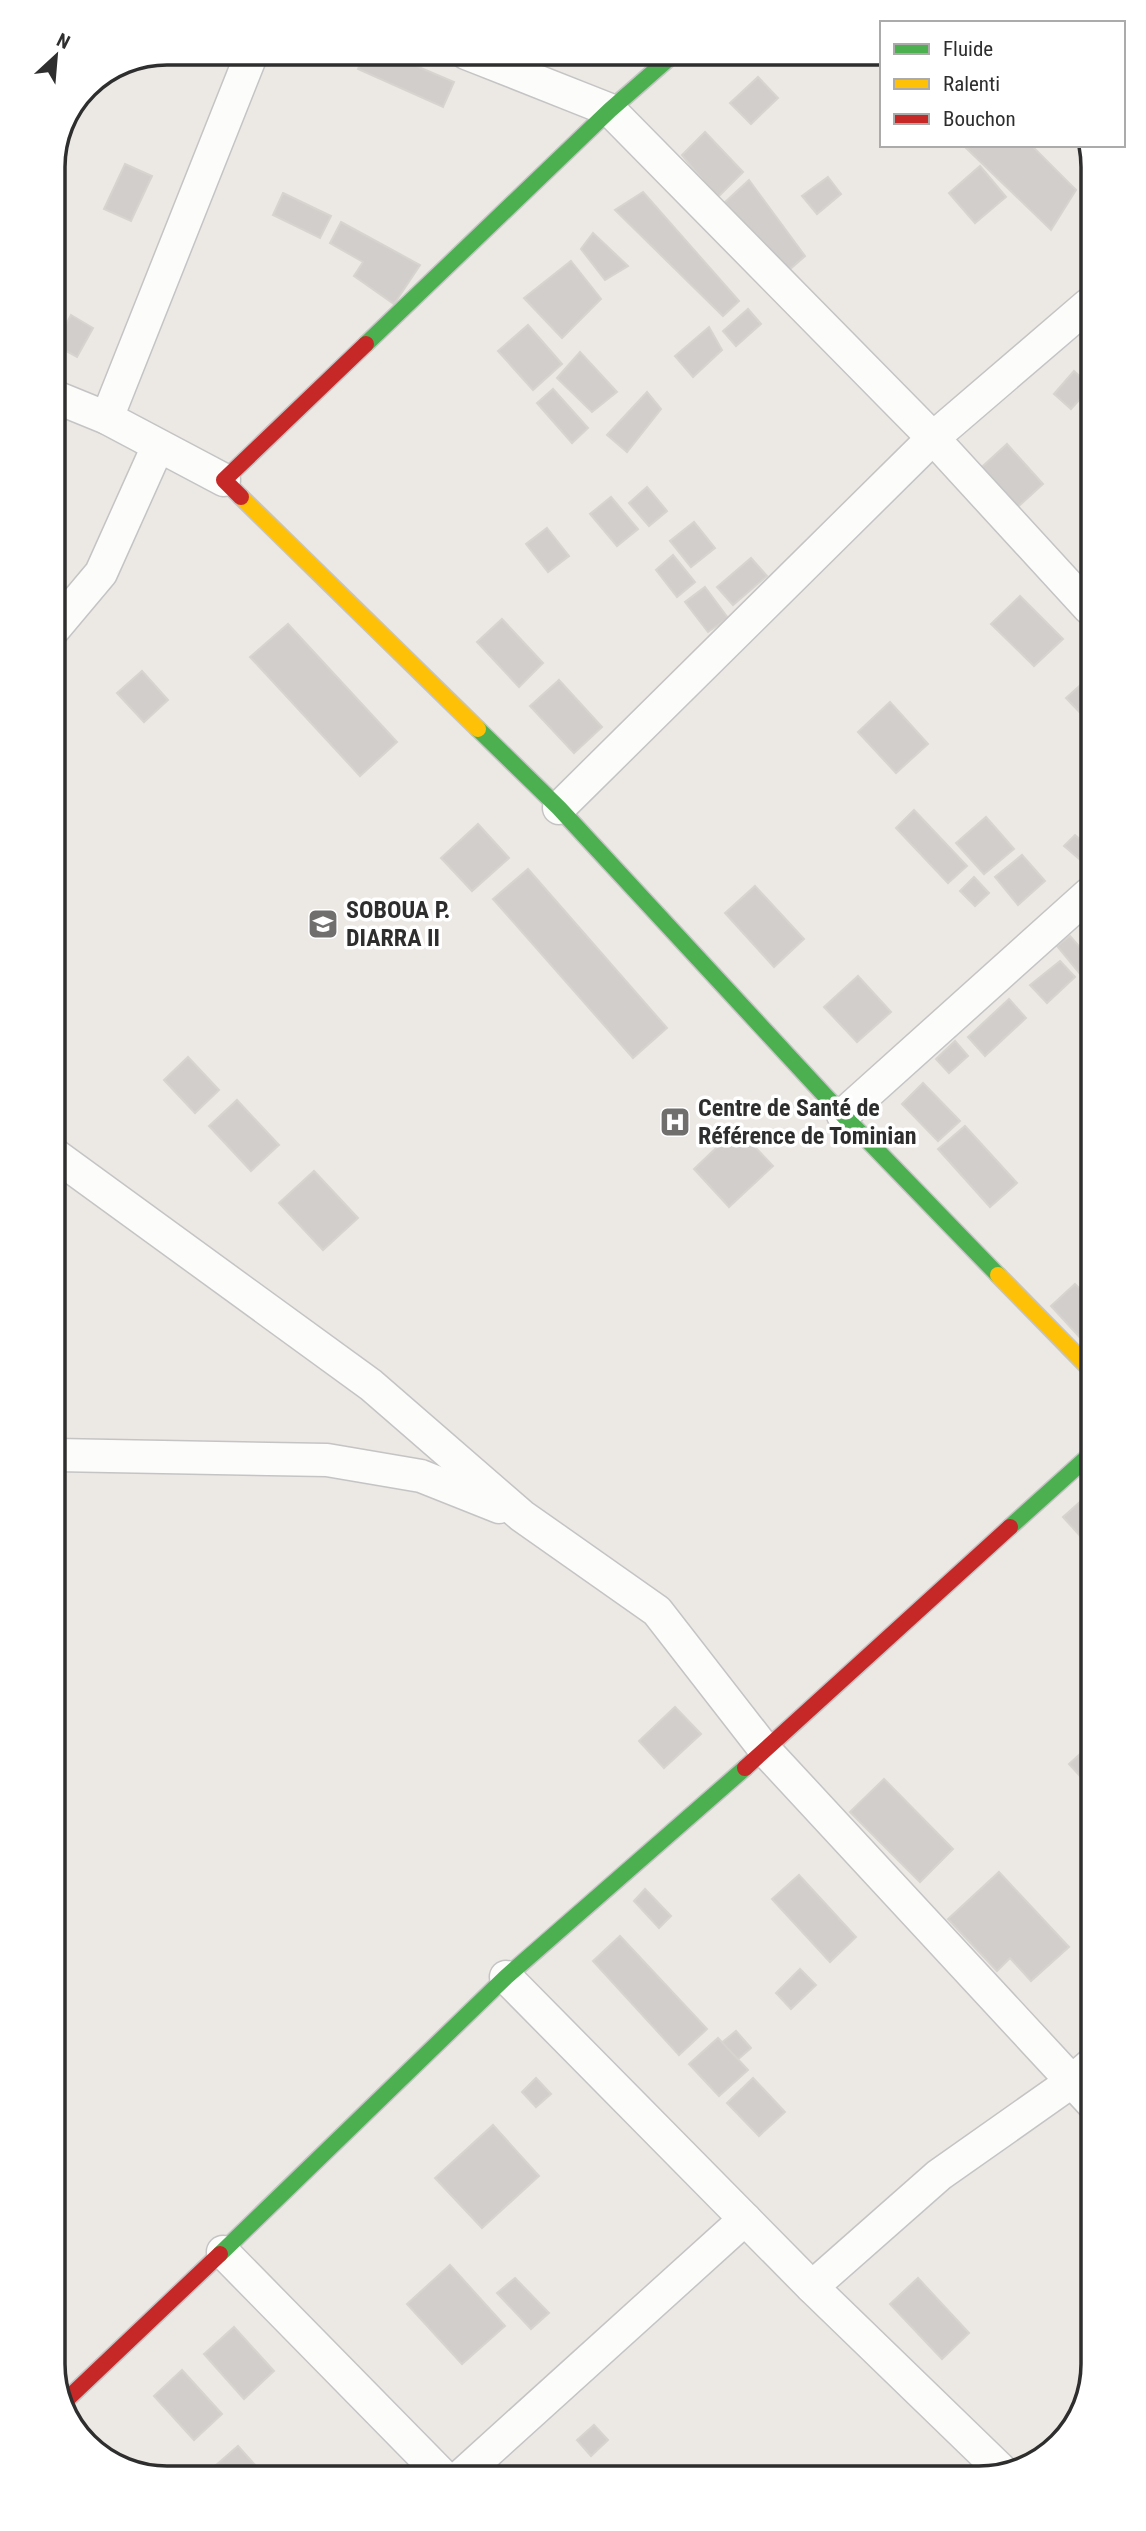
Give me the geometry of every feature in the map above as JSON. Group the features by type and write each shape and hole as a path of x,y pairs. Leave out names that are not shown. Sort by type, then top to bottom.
{"street":[{"path":"107,418 247,65"},
{"path":"496,65 610,110 933,438 1081,599"},
{"path":"223,480 610,110 661,65"},
{"path":"559,808 933,438 1081,311"},
{"path":"65,401 107,418 223,480 559,808 844,1115 1081,1360"},
{"path":"65,616 101,573 158,446"},
{"path":"844,1115 1081,901"},
{"path":"65,1162 371,1385 522,1516 657,1611 765,1750 1081,2078"},
{"path":"65,1455 327,1460 421,1476 522,1516"},
{"path":"70,2397 506,1977 765,1750 1081,1463"},
{"path":"506,1977 812,2287 995,2464"},
{"path":"812,2287 939,2175 1081,2086"},
{"path":"472,2466 745,2219"},
{"path":"223,2252 433,2466"}],"building":[{"path":"360,65 414,65 454,82 443,107 358,69"},
{"path":"758,77 778,98 751,124 730,103"},
{"path":"705,132 743,172 717,198 682,155"},
{"path":"965,147 1033,147 1076,190 1051,230"},
{"path":"125,164 152,176 131,221 104,209"},
{"path":"980,166 1006,197 975,223 949,193"},
{"path":"828,177 841,194 817,214 802,196"},
{"path":"749,180 805,256 789,270 724,203"},
{"path":"643,192 739,301 723,316 615,210"},
{"path":"283,193 331,216 320,238 273,215"},
{"path":"341,222 420,265 394,304 354,276 363,262 330,243"},
{"path":"593,233 628,266 605,280 581,249"},
{"path":"571,261 601,299 562,338 524,298"},
{"path":"748,309 761,324 736,346 723,331"},
{"path":"71,315 93,328 77,357 65,350 65,326"},
{"path":"528,325 562,364 533,390 498,351"},
{"path":"709,327 722,350 693,377 675,356"},
{"path":"580,352 617,392 592,412 557,378"},
{"path":"1074,371 1081,378 1081,398 1071,409 1054,394"},
{"path":"553,389 588,428 572,443 537,403"},
{"path":"647,392 661,409 627,452 607,435"},
{"path":"1007,444 1043,484 1009,515 973,475"},
{"path":"647,487 667,511 649,526 629,503"},
{"path":"611,497 638,529 617,546 590,514"},
{"path":"694,522 715,548 691,567 670,541"},
{"path":"547,528 569,556 548,572 526,544"},
{"path":"673,555 695,582 677,597 656,570"},
{"path":"751,558 767,576 733,605 717,587"},
{"path":"705,587 728,618 708,632 685,602"},
{"path":"1020,596 1063,639 1034,666 991,624"},
{"path":"502,619 543,663 519,687 477,642"},
{"path":"288,624 397,742 360,776 250,657"},
{"path":"142,671 168,700 144,722 117,693"},
{"path":"559,680 602,727 574,753 530,706"},
{"path":"1081,685 1081,714 1066,698"},
{"path":"890,702 928,744 896,773 858,732"},
{"path":"914,810 967,866 948,883 896,828"},
{"path":"986,817 1014,849 984,874 956,843"},
{"path":"478,824 509,858 472,891 441,858"},
{"path":"1075,835 1081,840 1081,860 1064,846"},
{"path":"1022,855 1045,881 1018,905 995,877"},
{"path":"528,869 667,1028 633,1058 493,899"},
{"path":"974,877 989,893 975,906 960,891"},
{"path":"755,886 804,939 774,967 725,913"},
{"path":"1070,936 1081,949 1081,975 1057,946"},
{"path":"1060,961 1075,977 1047,1003 1030,985"},
{"path":"858,976 891,1012 857,1042 824,1007"},
{"path":"1009,999 1026,1018 985,1056 968,1037"},
{"path":"955,1041 968,1056 949,1073 936,1059"},
{"path":"188,1057 219,1090 195,1113 164,1080"},
{"path":"923,1083 960,1121 938,1141 902,1104"},
{"path":"237,1100 279,1145 251,1171 209,1126"},
{"path":"965,1126 1017,1183 990,1207 938,1149"},
{"path":"737,1128 773,1166 729,1207 694,1169"},
{"path":"314,1171 358,1218 323,1250 279,1203"},
{"path":"1075,1284 1081,1290 1081,1339 1051,1306"},
{"path":"1081,1501 1081,1537 1063,1517"},
{"path":"675,1707 701,1734 664,1768 639,1741"},
{"path":"1081,1753 1081,1777 1069,1764"},
{"path":"884,1779 953,1849 920,1882 850,1812"},
{"path":"999,1872 1069,1947 1031,1981 1010,1958 997,1971 948,1919"},
{"path":"799,1875 856,1937 830,1962 772,1899"},
{"path":"645,1889 671,1916 659,1928 634,1901"},
{"path":"620,1936 707,2029 679,2055 593,1961"},
{"path":"800,1969 816,1985 791,2009 776,1993"},
{"path":"736,2031 751,2048 736,2061 720,2044"},
{"path":"718,2038 748,2070 719,2096 689,2064"},
{"path":"536,2078 551,2094 536,2107 522,2092"},
{"path":"753,2078 785,2112 759,2136 727,2103"},
{"path":"493,2125 539,2176 482,2228 435,2178"},
{"path":"450,2265 505,2326 462,2364 407,2304"},
{"path":"515,2278 549,2313 531,2329 497,2293"},
{"path":"918,2278 969,2333 942,2359 890,2304"},
{"path":"234,2327 274,2371 244,2399 204,2354"},
{"path":"182,2370 222,2414 194,2440 154,2396"},
{"path":"594,2425 608,2440 591,2456 577,2440"},
{"path":"238,2446 256,2466 215,2466"}],"traffic: fast":[{"path":"366,344 610,110 661,65"},
{"path":"478,729 559,808 843,1115 998,1275"},
{"path":"1010,1527 1081,1463"},
{"path":"220,2254 506,1977 745,1768"}],"traffic: slow":[{"path":"241,497 478,729"},
{"path":"998,1275 1081,1360"}],"traffic: jam":[{"path":"241,497 224,480 366,344"},
{"path":"745,1768 1010,1527"},
{"path":"70,2397 220,2254"}],"place":[{"name":"SOBOUA P. DIARRA II","path":"323,924"},
{"name":"Centre de Santé de Référence de Tominian","path":"675,1122"}]}
